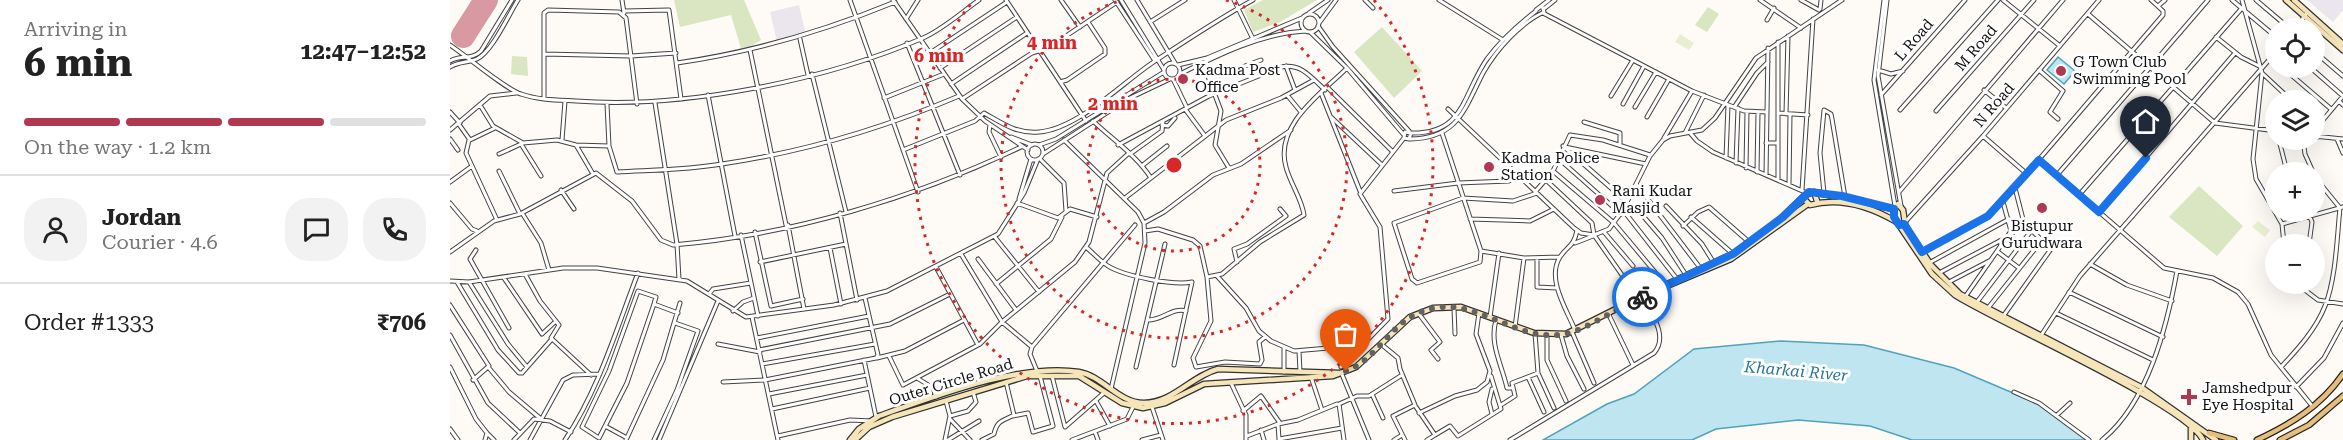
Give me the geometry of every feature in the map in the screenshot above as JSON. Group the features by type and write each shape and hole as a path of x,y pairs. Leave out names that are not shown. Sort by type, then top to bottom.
{"main road":[{"path":"2286,0 2343,44"},
{"path":"2294,0 2343,50"},
{"path":"1814,192 1817,201"},
{"path":"1713,266 1783,217 1805,193 1824,193 1896,207"},
{"path":"1805,193 1808,204"},
{"path":"1644,295 1686,275 1739,255 1808,204 1817,201 1848,203 1901,223"},
{"path":"1896,207 1901,223 1932,274 1955,295 2139,390 2209,433 2216,440"},
{"path":"1896,207 1901,223 1938,274 1965,297 2040,338"},
{"name":"Outer Circle Road","path":"850,440 870,420 1038,373 1085,378 1133,407 1152,407 1196,386 1231,381 1311,377 1340,371 1356,367 1398,326 1418,313 1433,308 1454,306 1535,333 1561,335 1574,331 1644,295 1713,266"},
{"name":"Outer Circle Road","path":"855,440 876,420 936,398 1014,374 1084,373 1109,392 1136,402 1153,402 1174,394 1201,375 1218,369 1284,372 1340,371"},
{"path":"2257,440 2289,424 2313,407 2343,375"},
{"path":"2139,390 2191,425 2203,440"},
{"path":"2280,440 2310,425 2343,396"},
{"path":"2191,425 2191,440"},
{"path":"2209,433 2234,440"}],"street":[{"path":"450,61 459,56 468,57 481,51 512,0"},
{"path":"450,67 462,61 474,61 486,52 518,0"},
{"path":"622,0 637,104"},
{"path":"850,0 918,192"},
{"path":"906,18 918,0"},
{"path":"450,45 517,92 544,99 607,104 655,103 810,75 870,57 920,39 979,0"},
{"path":"1061,0 1080,27"},
{"path":"1137,0 1177,64 1180,74"},
{"path":"1150,22 1183,0"},
{"path":"1234,0 1253,39"},
{"path":"903,150 945,134 985,113 1016,130 1039,132 1063,125 1156,60 1253,0"},
{"path":"1009,136 1032,145 1056,139 1164,71 1168,64 1207,58 1302,18 1328,0"},
{"path":"450,281 469,282 578,267 638,273 679,279 709,294 733,311 752,317 841,304 865,298 887,291 994,236 1007,222 1043,154 1093,121 1130,98 1203,63 1273,35 1308,31 1318,25 1335,0"},
{"path":"1365,0 1373,8"},
{"path":"1439,0 1503,40"},
{"path":"1405,137 1442,133 1457,119 1493,57 1539,13 1549,0"},
{"path":"1360,191 1410,132 1438,130 1457,119 1484,65 1503,40 1539,13 1543,7 1556,0"},
{"path":"1760,0 1801,28"},
{"path":"1801,0 1819,12"},
{"path":"1819,12 1821,0"},
{"path":"1691,134 1709,124 1726,104 1747,69 1768,48 1801,28 1819,12 1842,0"},
{"path":"1886,0 1878,70 1899,192 1896,207"},
{"path":"1886,0 1874,80 1896,207"},
{"name":"L Road","path":"1881,95 1965,0"},
{"path":"1900,110 1998,0"},
{"path":"2003,0 2060,46"},
{"name":"M Road","path":"1936,111 2034,0"},
{"path":"1899,192 2062,0"},
{"name":"N Road","path":"1901,223 2007,109 2098,0"},
{"path":"1922,252 1977,223 2015,188 2164,13 2151,0"},
{"path":"2158,6 2165,0"},
{"path":"2056,175 2208,0"},
{"path":"2232,0 2265,28"},
{"path":"2242,0 2261,69 2253,159 2256,179 2282,224 2283,234"},
{"path":"2256,0 2277,18"},
{"path":"677,63 750,50 800,38 856,18 894,1 961,98 979,117 1028,150 1031,159 1018,202"},
{"path":"930,53 1007,1 1086,121"},
{"path":"607,104 609,146 617,172 721,165 771,155 893,123 961,98 1039,51 1046,50 1118,1 1156,60 1172,79 1186,109 1205,136"},
{"path":"1767,20 1774,8"},
{"path":"544,99 545,11 624,13 669,9 681,99"},
{"path":"2079,195 2243,9"},
{"path":"1309,13 1314,15 1332,46 1410,132"},
{"path":"1539,13 1692,91 1747,111 1767,112"},
{"path":"2088,14 2214,122 2265,130"},
{"path":"2304,18 2307,14"},
{"path":"940,68 1017,17"},
{"path":"1302,18 1300,23 1347,68 1405,137"},
{"path":"1663,140 1685,133 1691,134 1704,147 1805,193 1813,19"},
{"path":"1060,82 1067,80 1105,54 1105,48 1088,22"},
{"path":"951,84 1027,33"},
{"path":"1788,36 1789,184"},
{"path":"2216,37 2235,53 2261,69 2281,90"},
{"path":"800,38 846,212"},
{"path":"1778,42 1778,180"},
{"path":"907,43 960,175"},
{"path":"1766,176 1768,48"},
{"path":"750,50 771,155 795,255 804,309"},
{"path":"544,54 631,56 675,53"},
{"path":"2099,212 2235,53"},
{"path":"1210,79 1261,60"},
{"path":"1611,96 1633,60"},
{"path":"2325,60 2343,76"},
{"path":"1736,163 1737,107 1756,73 1768,62"},
{"path":"1203,63 1216,94 1221,124 1215,146 1229,168"},
{"path":"2040,338 2090,264 2265,64"},
{"path":"1286,66 1295,90"},
{"path":"1118,145 1245,80 1286,66 1301,68 1326,88 1392,151"},
{"path":"1623,104 1644,66"},
{"path":"1207,277 1217,276 1260,242 1304,215 1284,156 1292,130 1301,112 1347,68"},
{"path":"1878,70 1891,74 1904,70"},
{"path":"2039,70 2063,91 2050,112 2058,119"},
{"path":"1635,107 1656,72"},
{"path":"884,98 944,74"},
{"path":"2295,78 2331,109"},
{"path":"2322,78 2343,96 2325,117"},
{"path":"1647,117 1669,79"},
{"path":"1125,198 1221,124 1287,95 1314,80"},
{"path":"1984,90 2007,109"},
{"path":"1594,383 1557,288 1556,275 1560,257 1575,243 1604,232 1614,223 1637,185 1651,155 1663,140 1692,91"},
{"path":"450,130 493,95 506,96 517,92"},
{"path":"1321,93 1361,197 1380,227 1388,316 1386,322 1340,371"},
{"path":"708,95 735,236"},
{"path":"1287,95 1301,112"},
{"path":"1685,133 1704,95"},
{"path":"562,140 564,100"},
{"path":"2338,101 2343,105"},
{"path":"655,103 666,169 679,279"},
{"path":"1726,104 1726,158"},
{"path":"480,105 495,128 522,143 541,176"},
{"path":"1448,109 1577,230 1594,235"},
{"path":"1824,193 1820,153 1824,110 1833,119 1845,197"},
{"path":"1746,168 1747,111"},
{"path":"450,112 469,140 466,153 497,220"},
{"path":"1756,172 1758,112"},
{"path":"1778,113 1808,115"},
{"path":"1330,116 1381,164"},
{"path":"1162,123 1168,126 1175,118"},
{"path":"1093,121 1143,165 1151,178"},
{"path":"1584,122 1620,133 1620,145"},
{"path":"889,356 902,385 978,345 1016,310 1075,262 1086,247 1097,217 1109,171 1162,130 1162,123"},
{"path":"990,124 989,132 1000,157"},
{"path":"469,140 495,128"},
{"path":"1144,223 1164,212 1216,172 1240,164 1269,142 1292,130"},
{"path":"1405,137 1410,132"},
{"path":"1442,133 1458,183 1463,198 1470,219 1481,251 1480,262 1418,283 1412,279 1394,225 1398,220 1463,198 1513,201 1536,193 1553,171 1567,137 1574,134 1651,155"},
{"path":"1983,136 2027,174"},
{"path":"2325,137 2343,140"},
{"path":"450,139 458,150"},
{"path":"2337,139 2343,153"},
{"path":"499,154 522,143 562,140 576,145 609,146"},
{"path":"1052,374 1063,426 1068,426 1109,392 1137,276 1145,231 1144,223 1125,198 1064,140"},
{"path":"1766,143 1778,143"},
{"path":"576,145 593,174"},
{"path":"1028,150 1032,145"},
{"path":"1039,145 1043,154"},
{"path":"1143,165 1167,146"},
{"path":"1563,146 1646,164"},
{"path":"1563,146 1627,202"},
{"path":"450,252 477,231 497,220 521,213 593,174 600,174 632,201 663,242 676,244 755,232 846,212 918,192 1021,147"},
{"path":"996,284 1051,239 1066,211 1064,183 1039,159 1031,159"},
{"path":"1559,159 1622,212 1677,279"},
{"path":"2039,160 2158,264 2178,271 2213,278 2238,292 2248,304 2267,348 2313,407"},
{"path":"450,182 472,166"},
{"path":"499,171 521,213 541,243 549,270"},
{"path":"1553,171 1614,223 1665,284"},
{"path":"1394,191 1458,183 1509,181 1517,175"},
{"path":"1510,440 1654,353 1660,343 1658,327 1637,284 1625,279 1594,235 1592,223 1546,180"},
{"path":"1637,185 1701,269"},
{"path":"2002,317 2051,249 2024,223 2015,188"},
{"path":"2281,367 2310,332 2326,303 2341,208 2325,188"},
{"path":"561,190 574,209"},
{"path":"1018,202 1062,218"},
{"path":"1965,297 2009,236 2011,227 2002,202"},
{"path":"450,203 472,229 477,231"},
{"path":"1666,206 1702,244 1713,266"},
{"path":"1683,226 1691,217 1709,207 1749,242"},
{"path":"2325,212 2341,208"},
{"path":"1066,211 1070,209 1097,217"},
{"path":"1237,262 1234,249 1253,240 1286,216 1280,209"},
{"path":"1470,219 1530,221 1554,209"},
{"path":"1637,209 1662,238 1686,275"},
{"path":"840,213 858,300"},
{"path":"1691,217 1733,254"},
{"path":"1929,263 2009,219"},
{"path":"2282,224 2289,222"},
{"path":"1938,274 2009,236 2024,223"},
{"path":"982,440 993,435 999,421 1028,413 1033,432 1053,426 1038,373 1030,354 1032,347 1135,225"},
{"path":"1145,231 1158,229 1198,242 1207,277 1211,321 1193,358 1194,366 1201,368 1225,362 1258,364 1262,360 1260,342 1264,337"},
{"path":"1575,243 1577,230"},
{"path":"1976,303 2031,231"},
{"path":"755,232 771,306 803,299"},
{"path":"1604,232 1633,266"},
{"path":"741,235 758,316"},
{"path":"994,236 1039,292"},
{"path":"1987,309 2042,240"},
{"path":"760,262 846,244"},
{"path":"1136,367 1166,244"},
{"path":"1086,247 1104,263 1137,276 1192,282 1174,365"},
{"path":"830,248 841,304"},
{"path":"476,250 470,259 509,328"},
{"path":"1481,251 1524,258 1560,257"},
{"path":"1998,252 2019,268"},
{"path":"1490,317 1499,253"},
{"path":"961,254 1002,322 1032,347"},
{"path":"1515,327 1524,258"},
{"path":"1537,258 1537,287 1557,288"},
{"path":"978,259 1016,310"},
{"path":"1948,283 1992,260"},
{"path":"2090,264 2127,285 2172,301"},
{"path":"936,267 978,345"},
{"path":"2102,440 2125,415 2153,360 2163,337 2178,271"},
{"path":"565,440 600,374 638,273"},
{"path":"457,282 507,360 520,373 552,339 560,327 540,301 525,274"},
{"path":"1217,276 1246,308 1264,337 1284,348 1299,351 1340,347 1342,360 1340,371 1369,440"},
{"path":"504,278 542,334 556,321"},
{"path":"469,282 508,344 527,367"},
{"path":"709,294 713,289 751,283"},
{"path":"638,291 656,297 654,304 627,383 598,438 582,427 609,371 638,291"},
{"path":"2069,292 2163,337"},
{"path":"718,344 760,351 872,329 904,318 950,294"},
{"path":"2311,294 2326,303 2343,304"},
{"path":"733,311 743,302 754,298"},
{"path":"865,298 877,358"},
{"path":"659,440 718,300"},
{"path":"605,426 627,439 663,360 680,303"},
{"path":"450,304 489,368 509,392 541,419 571,432"},
{"path":"654,304 678,313"},
{"path":"1454,306 1455,334"},
{"path":"1147,320 1160,320 1175,310 1186,311"},
{"path":"1418,313 1440,342 1431,350 1438,359"},
{"path":"1427,440 1450,426 1458,436 1474,429 1501,409 1476,334 1479,313"},
{"path":"1608,313 1633,366"},
{"path":"2056,313 2153,360"},
{"path":"757,338 869,316"},
{"path":"752,317 778,438 850,420 870,420"},
{"path":"723,382 765,380 889,356 919,345 964,320"},
{"path":"1496,320 1493,333 1495,350 1507,388 1512,388"},
{"path":"654,440 677,390 698,331 675,323"},
{"path":"2296,387 2324,358 2343,323"},
{"path":"1535,333 1538,374 1554,408"},
{"path":"450,335 488,404 520,433"},
{"path":"1547,335 1547,360 1566,401"},
{"path":"1561,335 1567,356 1584,389"},
{"path":"552,339 591,375"},
{"path":"1380,343 1396,355 1415,405 1435,435"},
{"path":"762,364 875,344"},
{"path":"1284,348 1284,372"},
{"path":"1299,351 1300,372"},
{"path":"1342,360 1357,354"},
{"path":"864,360 876,420"},
{"path":"450,367 476,419 494,440"},
{"path":"474,380 489,368"},
{"path":"530,440 563,381 573,375 600,374"},
{"path":"1500,405 1514,398 1512,383 1538,374"},
{"path":"769,394 867,375"},
{"path":"1231,381 1247,422 1247,438 1261,430 1352,398 1372,394 1402,375"},
{"path":"1419,413 1455,396 1477,390 1485,385 1490,375"},
{"path":"1311,377 1323,410"},
{"path":"1528,377 1544,412"},
{"path":"917,378 933,388 936,398"},
{"path":"1005,381 1013,416"},
{"path":"1492,414 1489,402 1493,387"},
{"path":"771,409 870,388"},
{"path":"950,418 974,406 973,390"},
{"path":"2014,392 2039,403 2089,440"},
{"path":"1372,394 1383,418"},
{"path":"1243,411 1261,396 1279,424 1279,440 1312,438 1342,428"},
{"path":"946,399 950,418 947,440"},
{"path":"1096,401 1111,426"},
{"path":"2056,416 2070,403"},
{"path":"1339,404 1344,440"},
{"path":"1405,440 1394,416 1415,405"},
{"path":"1072,440 1127,419 1133,407"},
{"path":"1152,407 1163,440"},
{"path":"950,418 970,440"},
{"path":"514,440 530,421 541,419"},
{"path":"947,440 979,421"},
{"path":"450,429 458,440"},
{"path":"1261,430 1264,440"},
{"path":"1095,432 1098,440"},
{"path":"485,440 487,433"},
{"path":"1142,440 1161,435"},
{"path":"1394,440 1402,435"}],"shaded area":[{"path":"2307,0 2343,0 2343,10 2333,22"},
{"path":"799,5 806,35 777,42 770,12"}],"green space":[{"path":"674,0 744,0 761,40 742,52 731,15 680,27"},
{"path":"1263,0 1317,0 1280,22 1253,32 1244,10"},
{"path":"1708,7 1719,14 1707,32 1695,25"},
{"path":"1382,27 1422,71 1394,98 1354,52"},
{"path":"1680,34 1694,43 1689,50 1675,42"},
{"path":"512,56 527,57 528,76 511,74"},
{"path":"2199,186 2243,226 2217,256 2169,217"},
{"path":"2258,221 2270,230 2265,237 2252,227"}],"water":[{"name":"G Town Club Swimming Pool","path":"2058,57 2075,71 2064,84 2047,70"},
{"name":"Kharkai River","path":"1781,341 1864,345 1954,368 2039,404 2088,440 1912,440 1870,426 1798,420 1716,429 1692,440 1543,440 1607,404 1634,394 1694,349"}],"runway":[{"path":"463,36 486,0"}],"way so far":[{"path":"1346,371 1356,367 1398,326 1422,310 1448,306 1461,307 1522,329 1545,335 1557,335 1572,332 1642,297"}],"place":[{"name":"G Town Club Swimming Pool","path":"2061,71"},
{"name":"Kadma Post Office","path":"1183,79"},
{"name":"Kadma Police Station","path":"1489,167"},
{"name":"Rani Kudar Masjid","path":"1600,200"},
{"name":"Bistupur Gurudwara","path":"2042,208"},
{"name":"Jamshedpur Eye Hospital","path":"2189,397"}],"route":[{"path":"1642,297 1660,286 1733,254 1783,217 1807,193 1812,191 1894,209 1895,221 1899,225 1904,224 1922,252 1988,216 2039,160 2099,212 2146,158"}]}
